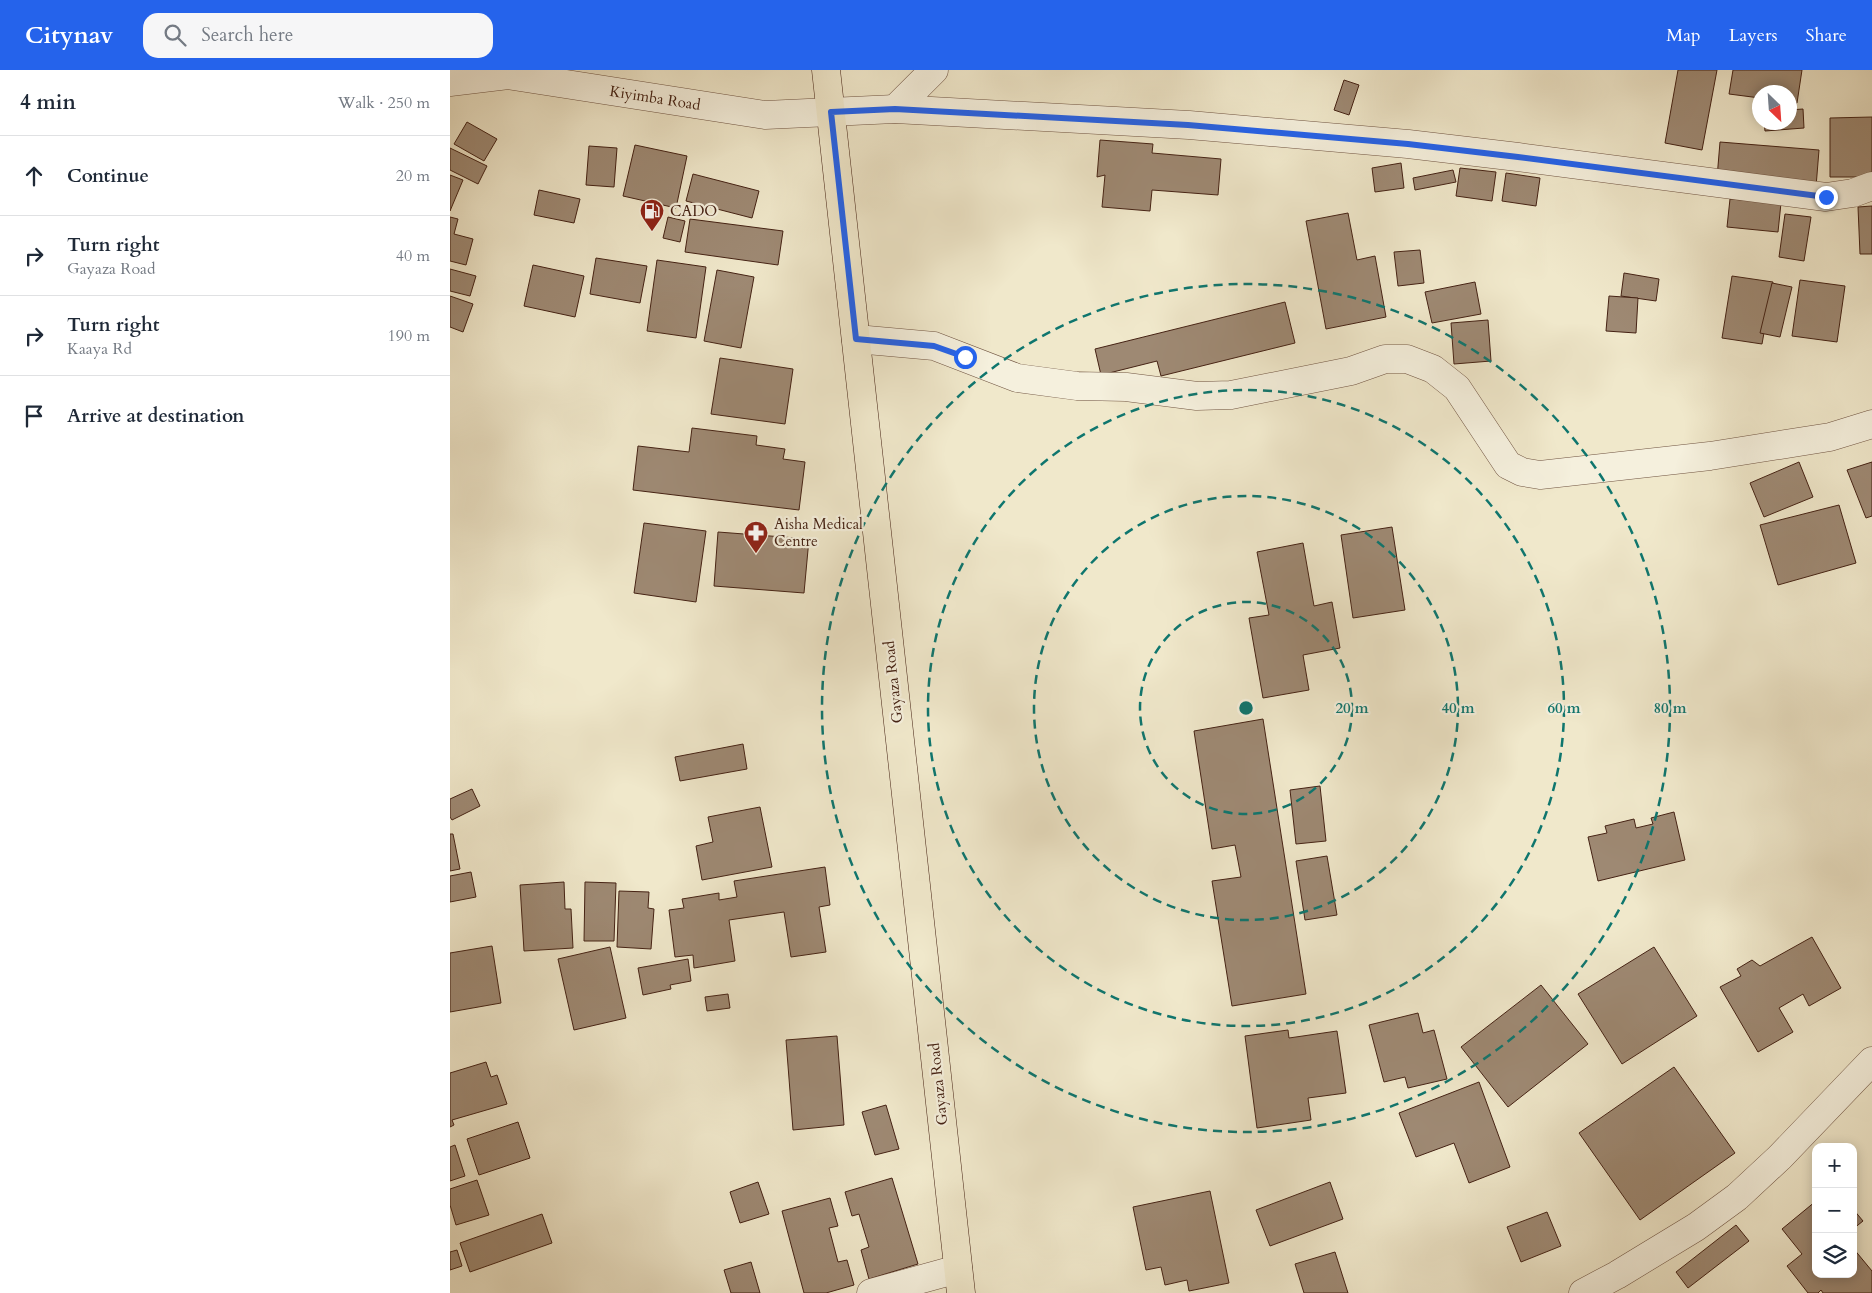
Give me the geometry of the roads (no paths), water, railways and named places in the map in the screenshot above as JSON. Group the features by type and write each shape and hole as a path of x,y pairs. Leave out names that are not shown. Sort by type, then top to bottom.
{"main road":[{"name":"Gayaza Road","path":"826,70 960,1281"}],"street":[{"path":"895,109 934,70"},
{"name":"Kiyimba Road","path":"450,82 508,75 766,115 895,109 1188,125 1408,144 1826,197 1853,193 1872,186"},
{"path":"856,339 934,346 1017,378 1077,386 1126,387 1197,396 1231,395 1350,371 1385,359 1407,359 1432,369 1457,388 1508,465 1522,472 1540,476 1710,456 1830,437 1872,424"},
{"path":"1583,1293 1617,1275 1696,1227 1737,1196 1780,1157 1872,1061"},
{"path":"871,1293 960,1281"}],"place":[{"name":"CADO","path":"652,232"},
{"name":"Aisha Medical Centre","path":"756,554"}]}
